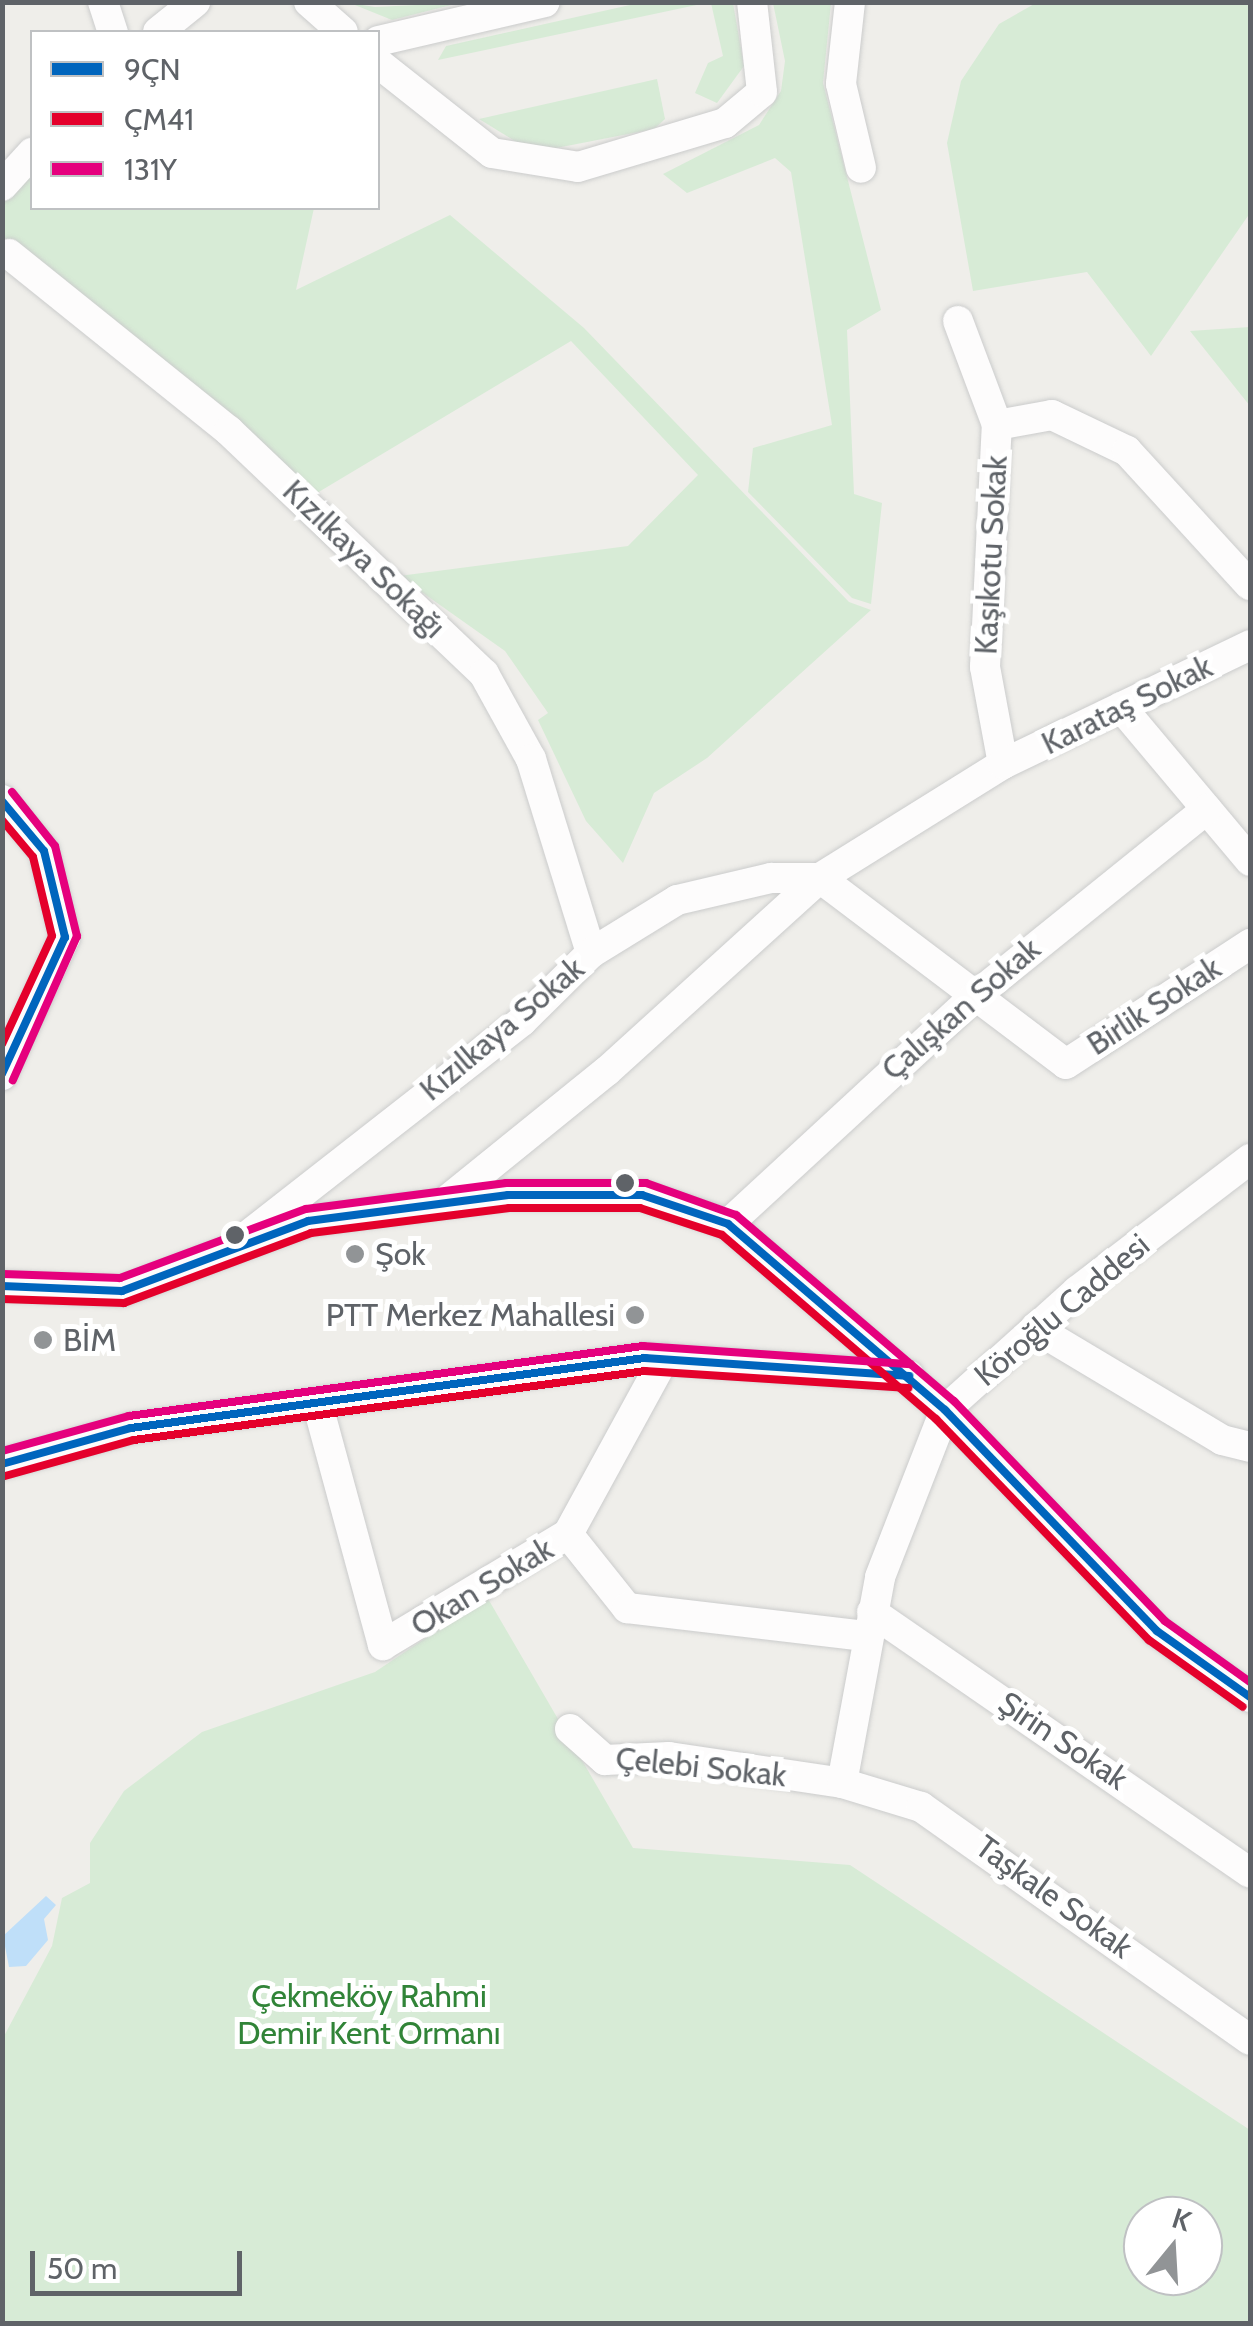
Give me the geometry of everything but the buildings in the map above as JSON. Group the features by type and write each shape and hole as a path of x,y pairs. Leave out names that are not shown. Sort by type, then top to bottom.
{"street":[{"path":"103,2 112,30"},
{"path":"160,30 195,2"},
{"path":"310,2 342,30"},
{"path":"380,41 545,2"},
{"path":"380,64 492,153 578,168 725,124 762,92 752,2"},
{"path":"850,2 840,84 861,168"},
{"path":"2,186 30,155"},
{"name":"Kızılkaya Sokağı","path":"9,254 229,431 484,674 532,759 591,954"},
{"path":"958,321 997,425"},
{"name":"Kaşıkotu Sokak","path":"1003,764 984,667 997,425 1052,415 1127,451 1250,585"},
{"name":"Karataş Sokak","path":"1003,764 1250,645"},
{"path":"1121,707 1250,860"},
{"path":"443,1204 607,1071 820,878 1003,764"},
{"path":"2,800 44,851 64,916 61,958 10,1040 2,1074"},
{"name":"Çalışkan Sokak","path":"728,1224 974,996 1207,809"},
{"name":"Kızılkaya Sokak","path":"221,1259 522,1021 591,954 677,900 772,878 820,878"},
{"name":"Birlik Sokak","path":"820,878 1066,1064 1250,944"},
{"name":"Köroğlu Caddesi","path":"842,1783 870,1624 945,1410 1035,1328 1250,1159"},
{"path":"2,1286 122,1290 221,1259 308,1220 443,1204 642,1195 728,1224 945,1410 1157,1632 1250,1694"},
{"path":"1035,1328 1222,1440 1250,1447"},
{"path":"2,1464 131,1428 664,1359 909,1376"},
{"name":"Okan Sokak","path":"318,1406 383,1645 568,1534 664,1359"},
{"path":"568,1534 627,1608 870,1624"},
{"name":"Şirin Sokak","path":"870,1624 1250,1872"},
{"name":"Çelebi Sokak","path":"570,1729 604,1760 669,1757 842,1783"},
{"name":"Taşkale Sokak","path":"842,1783 921,1807 1002,1856 1250,2040"}],"green space":[{"path":"350,3 375,7 459,3 392,20"},
{"path":"639,3 706,3 438,60 446,46"},
{"path":"711,3 733,3 744,66 717,103 695,93 708,63 723,56"},
{"path":"773,3 831,3 823,83 881,310 847,330 854,494 882,503 871,604 852,598 748,492 753,448 832,425 791,172 775,158 687,193 663,174 759,125 781,91 785,61"},
{"path":"1036,3 1250,3 1250,213 1151,356 1087,272 973,291 947,143 961,81 999,24"},
{"path":"657,79 665,119 654,129 551,149 518,143 479,119"},
{"path":"30,155 30,210 314,210 296,290 450,215 584,328 849,602 871,610 707,758 654,793 623,863 586,821 538,720 548,713 505,651 399,576 628,546 698,475 571,341 312,496 61,294 3,236 2,186"},
{"path":"1250,327 1250,406 1190,331"},
{"name":"Çekmeköy Rahmi Demir Kent Ormanı","path":"487,1597 633,1848 850,1865 1250,2130 1250,2323 3,2324 3,2038 52,1946 62,1898 90,1883 90,1843 124,1791 202,1732 375,1672"}],"water":[{"path":"46,1896 56,1905 44,1919 48,1940 26,1966 9,1967 3,1936"}],"transit line":[{"name":"131Y","path":"12,792 55,846 77,936 13,1080"},
{"name":"9ÇN","path":"2,801 44,851 65,937 2,1074"},
{"name":"ÇM41","path":"2,820 33,857 52,936 2,1044"},
{"name":"131Y","path":"3,1274 120,1278 306,1209 506,1183 646,1183 736,1215 954,1401 1165,1621 1250,1682"},
{"name":"9ÇN","path":"2,1286 122,1291 308,1221 508,1195 642,1195 728,1224 945,1410 1157,1631 1250,1697"},
{"name":"ÇM41","path":"2,1299 124,1303 311,1233 509,1208 640,1208 722,1235 936,1419 1149,1640 1243,1707"},
{"name":"131Y","path":"2,1451 129,1416 643,1346 910,1364"},
{"name":"9ÇN","path":"2,1464 131,1428 645,1358 909,1376"},
{"name":"ÇM41","path":"5,1476 134,1440 645,1371 908,1388"}],"place":[{"name":"Şok","path":"355,1254"},
{"name":"PTT Merkez Mahallesi","path":"635,1315"},
{"name":"BİM","path":"43,1340"}]}
